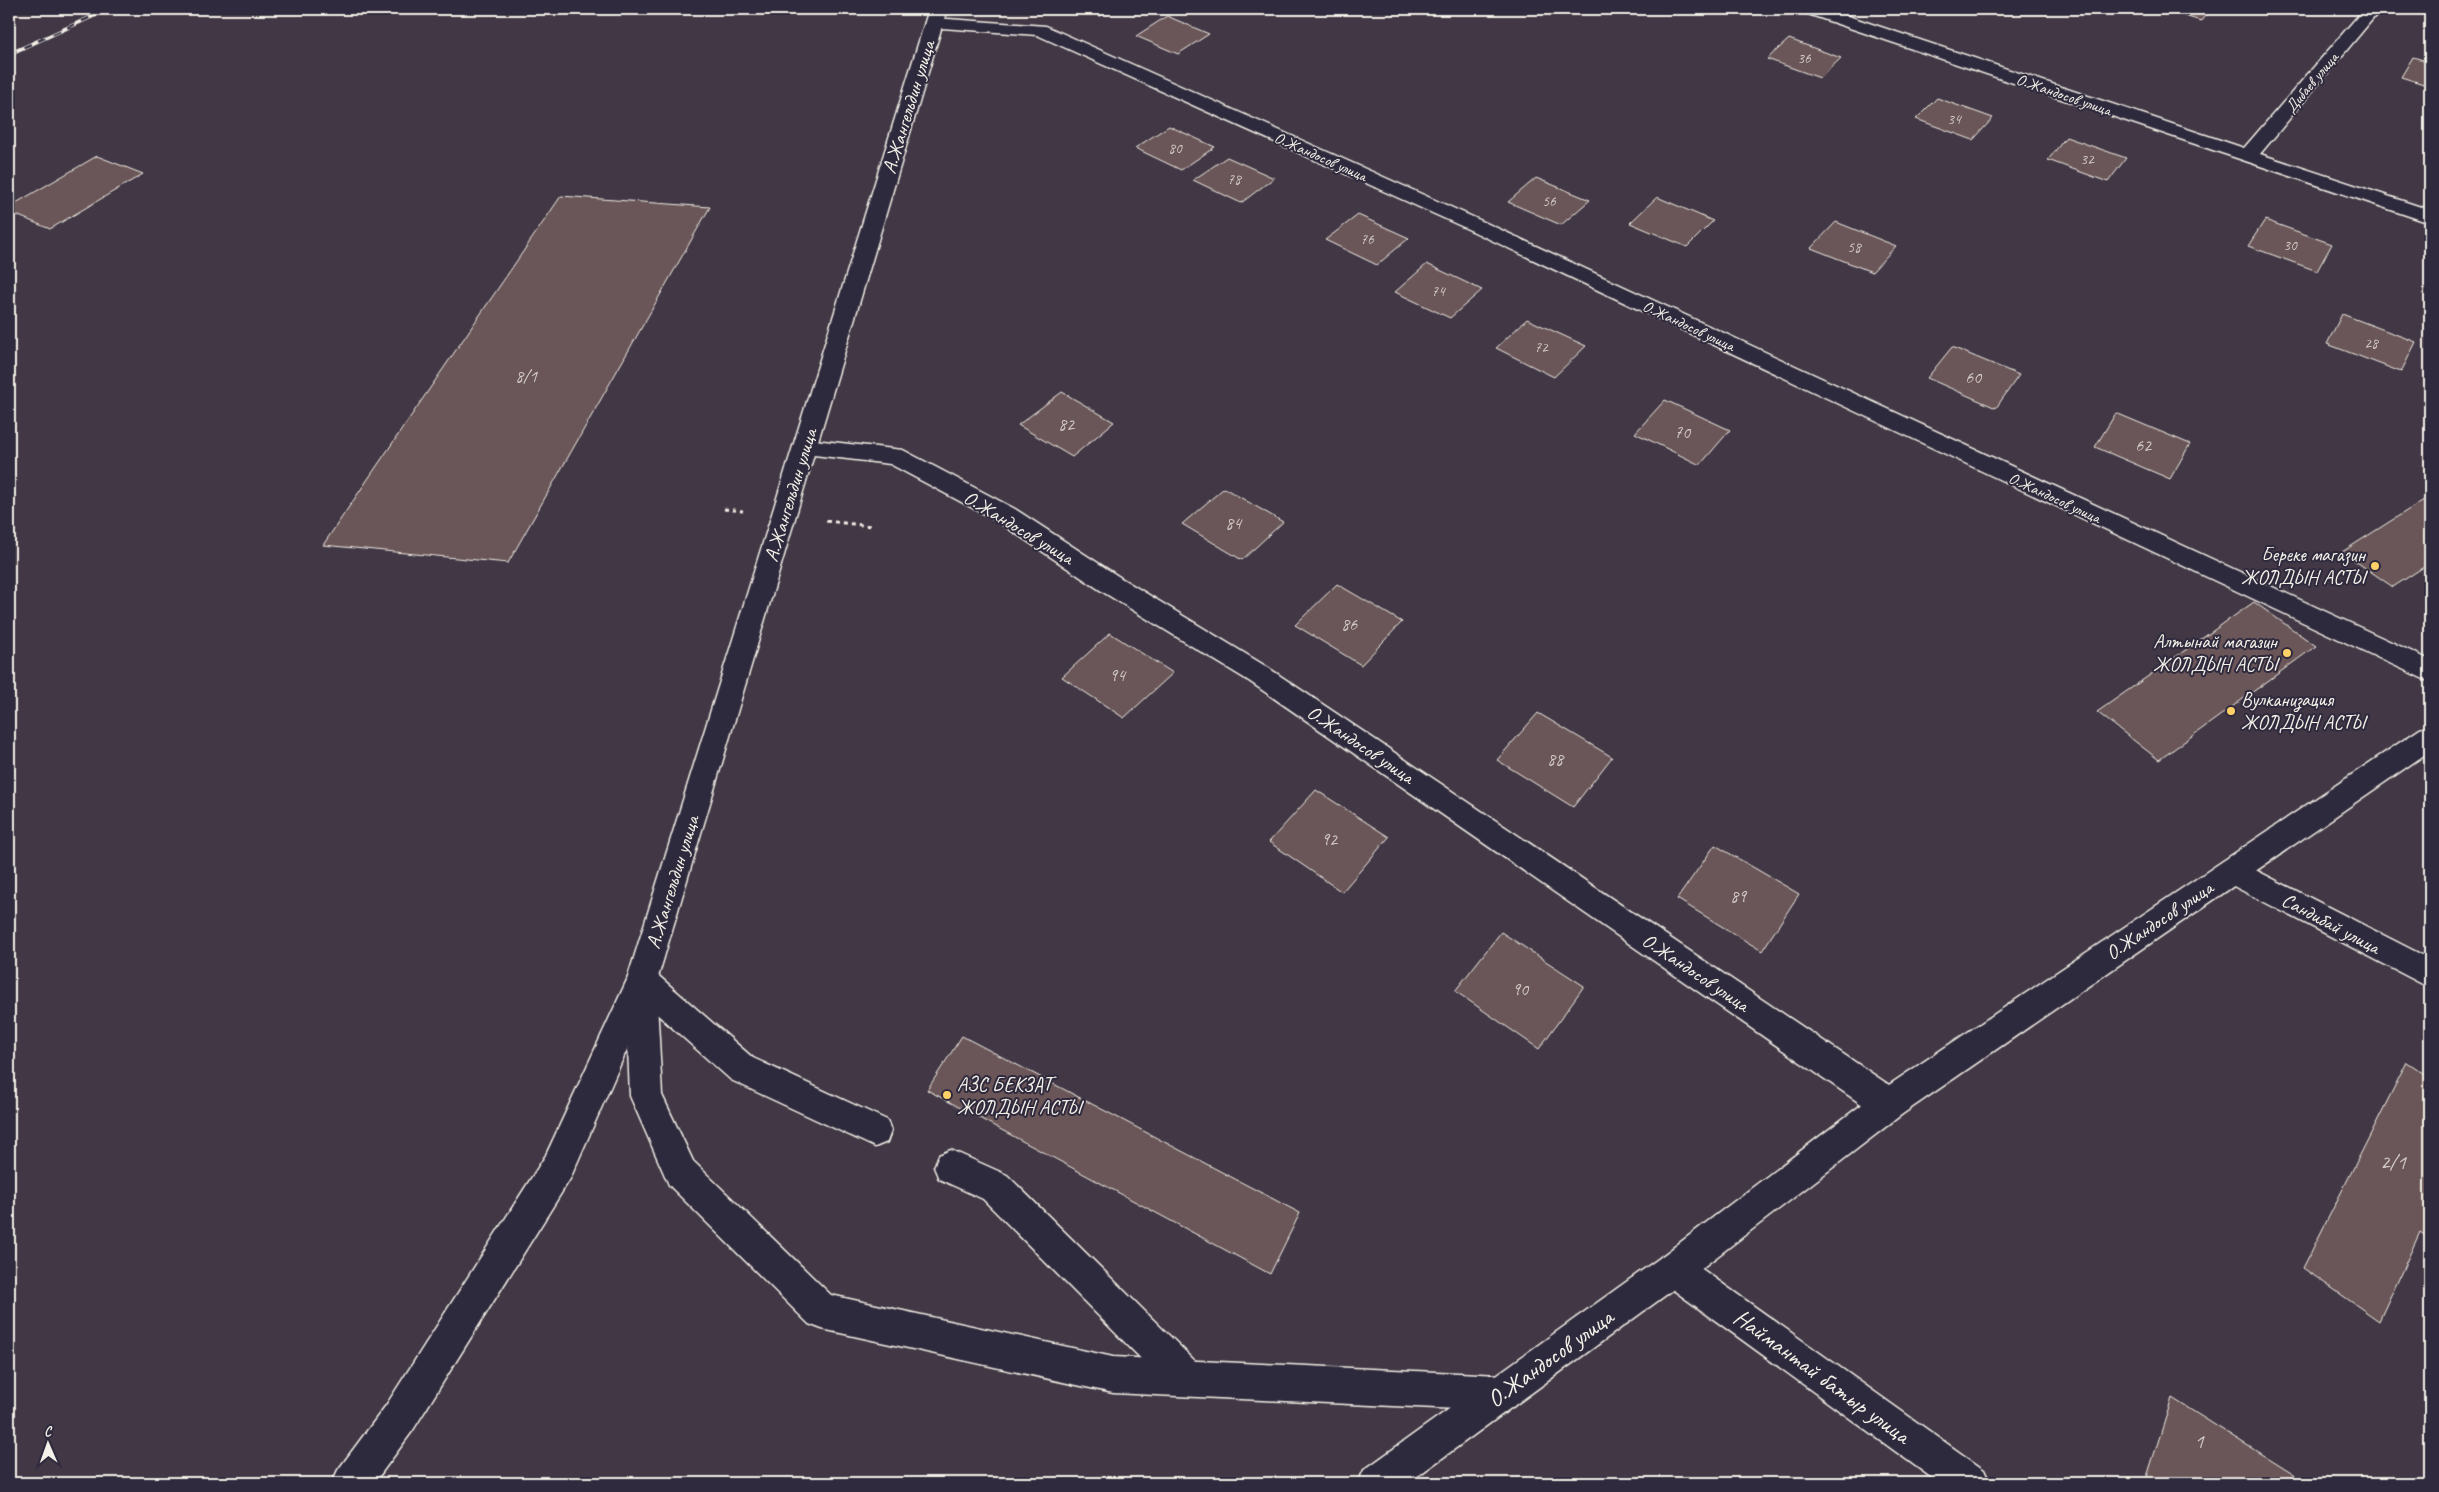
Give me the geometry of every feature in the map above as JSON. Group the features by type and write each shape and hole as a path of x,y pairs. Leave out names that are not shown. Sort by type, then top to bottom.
{"street":[{"name":"О.Жандосов улица","path":"1811,9 2430,217"},
{"name":"Дибаев улица","path":"2248,156 2373,9"},
{"name":"О.Жандосов улица","path":"936,16 1040,30 1477,226 2430,672"},
{"name":"А.Жангельдин улица","path":"642,981 936,16"},
{"name":"О.Жандосов улица","path":"805,447 895,456 1006,515 1112,585 1258,674 1889,1104"},
{"name":"О.Жандосов улица","path":"1377,1483 1673,1269 1889,1104 2430,737"},
{"name":"Сандибай улица","path":"2232,871 2430,974"},
{"path":"642,981 742,1069 875,1131"},
{"path":"642,981 646,1096 682,1173 822,1311 1113,1375 1500,1393"},
{"path":"351,1483 400,1417 558,1167 642,981"},
{"path":"951,1166 995,1187 1186,1378"},
{"name":"Наймантай батыр улица","path":"1673,1269 1972,1483"}],"building":[{"path":"1084,9 1112,9 1100,16"},
{"path":"2161,9 2210,9 2201,21"},
{"path":"1167,16 1209,34 1178,54 1136,36"},
{"path":"1789,39 1841,58 1820,78 1767,59"},
{"path":"2413,57 2430,62 2430,86 2401,77"},
{"path":"1937,98 1993,118 1973,140 1916,119"},
{"path":"1169,126 1215,147 1181,170 1135,148"},
{"path":"2066,137 2126,158 2108,182 2048,160"},
{"path":"97,156 143,174 50,229 9,212 9,207"},
{"path":"1227,157 1274,178 1241,203 1193,180"},
{"path":"1536,178 1590,200 1561,225 1508,202"},
{"path":"561,196 710,207 508,563 323,545"},
{"path":"1657,197 1713,221 1687,247 1630,223"},
{"path":"1358,215 1409,238 1377,265 1325,240"},
{"path":"2265,220 2332,244 2317,271 2248,246"},
{"path":"1836,222 1896,246 1872,272 1811,248"},
{"path":"1427,264 1482,290 1450,318 1395,292"},
{"path":"2342,314 2416,342 2401,372 2327,344"},
{"path":"1527,319 1586,346 1554,377 1496,348"},
{"path":"1952,347 2019,375 1996,408 1927,378"},
{"path":"1062,392 1114,422 1072,457 1018,425"},
{"path":"1665,400 1730,430 1700,465 1635,433"},
{"path":"2116,413 2190,444 2170,479 2095,447"},
{"path":"1224,488 1283,522 1242,560 1182,524"},
{"path":"2430,496 2430,563 2393,587 2342,552"},
{"path":"1337,584 1402,622 1361,665 1295,625"},
{"path":"2254,602 2316,646 2159,760 2097,712"},
{"path":"1110,633 1173,673 1124,718 1062,677"},
{"path":"1538,713 1612,757 1573,807 1497,760"},
{"path":"1316,790 1389,837 1342,892 1269,842"},
{"path":"1715,845 1799,894 1762,951 1677,899"},
{"path":"1501,932 1584,986 1539,1049 1455,991"},
{"path":"962,1036 1300,1213 1270,1274 927,1090"},
{"path":"2407,1062 2430,1077 2430,1239 2420,1232 2379,1321 2303,1268"},
{"path":"2172,1398 2307,1483 2145,1483"}],"railway":[{"path":"9,54 109,9"}],"place":[{"name":"Береке магазин ЖОЛДЫН АСТЫ","path":"2375,566"},
{"name":"Алтынай магазин ЖОЛДЫН АСТЫ","path":"2287,653"},
{"name":"Вулканизация ЖОЛДЫН АСТЫ","path":"2231,711"},
{"name":"АЗС БЕКЗАТ ЖОЛДЫН АСТЫ","path":"947,1095"}]}
